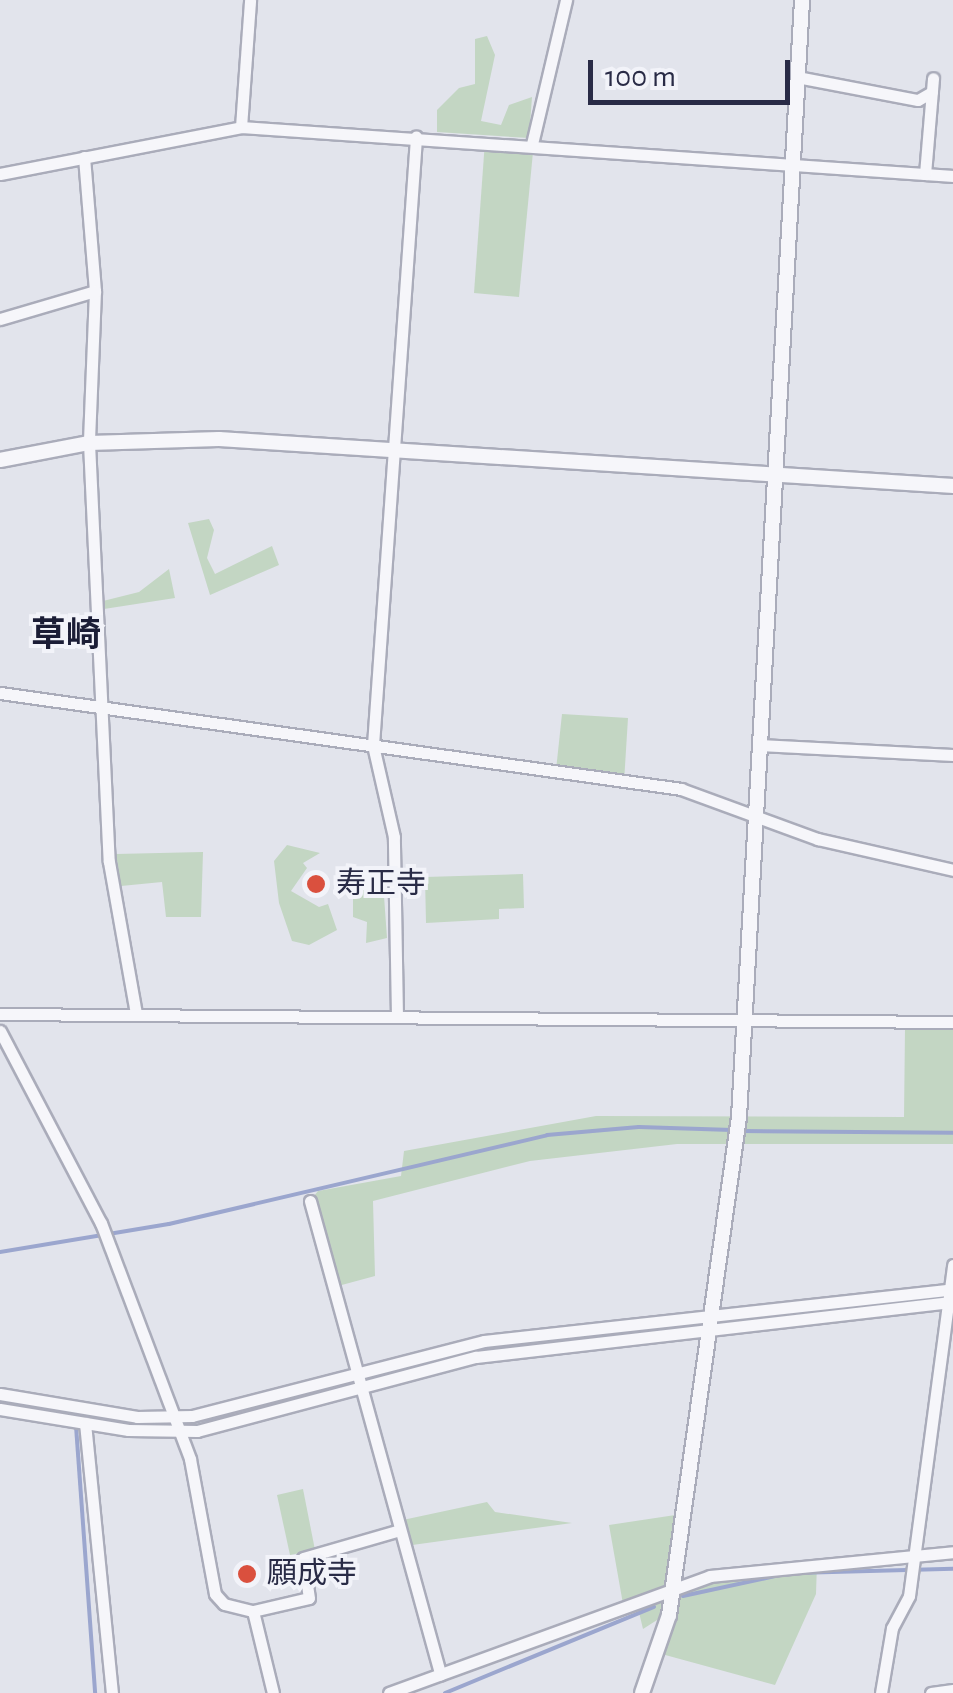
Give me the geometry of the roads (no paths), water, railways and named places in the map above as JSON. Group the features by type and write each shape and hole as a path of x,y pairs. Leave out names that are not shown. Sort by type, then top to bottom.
{"street":[{"path":"240,127 250,0"},
{"path":"532,144 566,0"},
{"path":"642,1693 670,1615 739,1117 802,0"},
{"path":"797,77 918,100 932,92"},
{"path":"925,174 933,78"},
{"path":"0,174 240,127 532,144 953,176"},
{"path":"397,1017 394,838 373,745 416,137"},
{"path":"84,157 95,291 89,443 109,862 136,1014"},
{"path":"0,318 95,291"},
{"path":"0,460 89,443 219,439 775,478 953,486"},
{"path":"0,693 681,788 818,839 953,870"},
{"path":"760,745 953,755"},
{"path":"0,1014 953,1022"},
{"path":"0,1031 101,1223 180,1431 215,1594 224,1604 253,1611 309,1598 303,1558 400,1530"},
{"path":"310,1202 440,1674"},
{"path":"881,1693 882,1664 909,1596 953,1265"},
{"path":"0,1394 174,1417 230,1410 484,1341 708,1323 951,1296"},
{"path":"0,1409 85,1423 180,1431 362,1390 476,1357 708,1323"},
{"path":"85,1423 112,1693"},
{"path":"389,1693 672,1586 744,1568 953,1552"},
{"path":"253,1611 273,1693"},
{"path":"931,1693 953,1690"}],"waterway":[{"path":"0,1252 169,1224 547,1135 639,1127 732,1130"},
{"path":"741,1131 953,1133"},
{"path":"488,1350 692,1326"},
{"path":"411,1369 464,1354"},
{"path":"0,1400 40,1406"},
{"path":"79,1413 165,1425 232,1416"},
{"path":"76,1426 95,1693"},
{"path":"795,1573 953,1569"},
{"path":"683,1596 780,1575"},
{"path":"445,1693 654,1607"}],"place":[{"name":"寿正寺","path":"316,884"},
{"name":"願成寺","path":"247,1574"}],"district":[{"name":"草崎","path":"66,636"}]}
